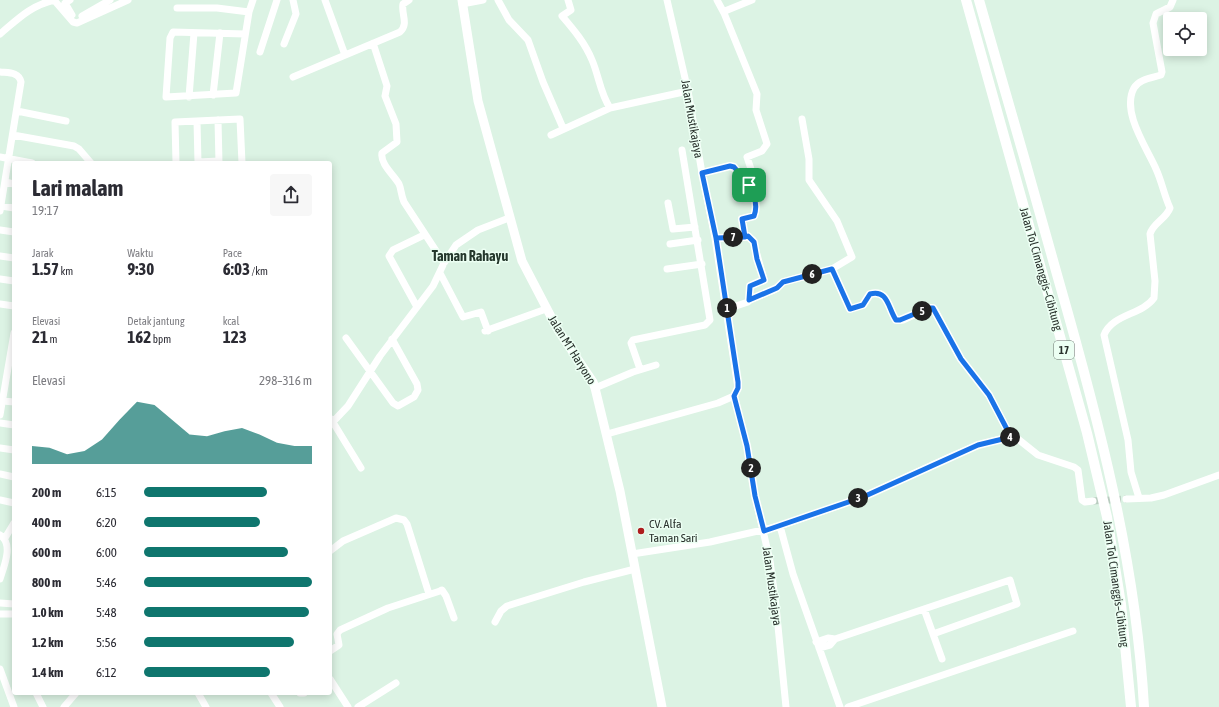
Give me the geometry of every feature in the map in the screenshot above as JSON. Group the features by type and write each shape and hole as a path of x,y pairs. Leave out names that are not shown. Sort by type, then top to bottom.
{"highway":[{"name":"Jalan Tol Cimanggis–Cibitung","path":"966,0 1087,433 1107,518 1121,604 1131,707"},
{"name":"Jalan Tol Cimanggis–Cibitung","path":"979,0 1082,361 1100,432 1119,518 1133,602 1144,707"}],"main road":[{"name":"Jalan MT Haryono","path":"462,2 478,101 524,268 558,330 588,374 595,388 620,491 662,707"}],"street":[{"path":"0,34 35,6 46,2 54,0 73,22 77,23 128,0"},
{"path":"70,0 65,3 73,18 76,19 110,0"},
{"path":"245,34 173,32 170,38 165,96 167,98 236,93 249,12 253,0"},
{"path":"260,52 278,0"},
{"path":"284,44 296,14 293,0"},
{"path":"325,0 346,55"},
{"path":"293,77 403,30 405,22 403,4 409,0"},
{"path":"462,2 483,0"},
{"path":"498,0 509,20 528,40 543,82 563,128"},
{"path":"568,0 571,10 562,16 580,37 586,48 596,71 599,84 610,108"},
{"name":"Jalan Mustikajaya","path":"668,0 688,91 702,173 716,238 719,267 738,382 735,394 747,446 755,496 764,531 776,598 786,707"},
{"path":"717,0 724,13 757,94 756,110 767,144 762,151 747,157 751,169 746,180"},
{"path":"724,13 752,0"},
{"path":"1139,498 1131,472 1128,440 1104,334 1116,321 1140,309 1154,298 1155,281 1150,234 1151,229 1166,215 1170,208 1157,170 1135,127 1130,105 1134,88 1139,82 1161,75 1162,72 1153,23 1156,14 1170,7 1173,0"},
{"path":"177,8 217,8 249,12"},
{"path":"189,97 194,33"},
{"path":"213,95 220,33"},
{"path":"372,43 388,86 385,100 397,130 397,142 382,153 382,159 399,185 400,194 404,202 424,235 444,263"},
{"path":"0,72 15,74 21,79 6,182 0,209 12,208"},
{"path":"552,135 563,128 610,108 688,91"},
{"path":"17,111 66,121"},
{"path":"176,161 175,122 240,119 242,161"},
{"path":"607,434 691,412 735,394 741,388 730,308 748,302 749,300 777,288 783,282 832,269 850,260 852,256 837,221 809,180 809,159 802,119"},
{"path":"218,120 220,161"},
{"path":"197,121 198,161"},
{"path":"13,135 74,146 79,149 89,161"},
{"path":"640,370 631,343 633,340 710,322 702,264 682,150"},
{"path":"0,157 20,161"},
{"path":"702,173 730,166 734,167 746,180 753,193 756,212 754,216 742,219 745,237"},
{"path":"6,182 12,184"},
{"path":"668,203 673,229 695,227"},
{"path":"332,421 348,406 370,370 433,286 444,263 456,245 468,234 509,218"},
{"path":"0,230 12,232"},
{"path":"417,307 389,256 393,250 424,235"},
{"path":"716,238 750,236 754,242 757,259 764,280 750,286 749,300"},
{"path":"670,244 698,240"},
{"path":"0,256 12,258"},
{"path":"668,269 702,264"},
{"path":"832,269 850,309 863,305 870,294 878,292 884,296 896,320 903,320 929,308 935,310 961,359 989,395 1011,437 1026,444 1038,455 1067,464 1078,470 1082,500 1093,502"},
{"path":"440,274 463,317 481,312 486,331 546,309"},
{"path":"0,279 12,281"},
{"path":"0,304 12,306"},
{"path":"346,338 395,405 400,405 416,394 418,390 417,384 392,339"},
{"path":"0,415 11,377 12,364"},
{"path":"595,388 656,364"},
{"path":"3,401 12,402"},
{"path":"0,423 12,425"},
{"path":"332,424 361,468"},
{"path":"632,554 710,542 764,531 863,497 978,445 1011,437"},
{"path":"0,448 12,450"},
{"path":"0,474 12,477"},
{"path":"1126,499 1164,495 1219,475"},
{"path":"0,500 12,503"},
{"path":"332,549 343,541 396,518 400,518 406,524 429,594"},
{"path":"0,579 11,548 2,536 12,525"},
{"path":"780,526 793,574 840,707"},
{"path":"495,622 501,611 507,606 584,582 635,569"},
{"path":"818,645 830,645 835,639 1010,580 1018,604 933,634"},
{"path":"332,650 339,645 337,634 340,630 388,608 440,591 444,592 454,618"},
{"path":"0,603 12,604"},
{"path":"924,609 942,659"},
{"path":"0,614 12,614"},
{"path":"848,707 1073,631"},
{"path":"0,670 14,707"},
{"path":"332,682 348,707"},
{"path":"358,707 396,683"},
{"path":"37,695 43,707"},
{"path":"64,707 74,695"},
{"path":"199,695 206,707"},
{"path":"272,695 280,707"}],"tunnel":[{"path":"1093,501 1126,499"}],"place":[{"name":"CV. Alfa Taman Sari","path":"641,531"}],"district":[{"name":"Taman Rahayu","path":"470,256"}],"route":[{"path":"749,185 734,167 730,166 702,173 716,238 745,237 750,236 756,247 756,257 764,280 763,282 750,286 748,290 749,300 778,288 783,282 832,269 850,309 865,304 865,300 870,294 878,292 882,293 884,296 896,320 900,320 929,308 933,308 961,359 989,395 1011,437 978,445 924,468 904,479 863,497 764,531 755,496 747,446 734,396 737,392 738,382 719,267 716,238 745,237 742,219 754,216 756,212 753,193 749,185"}]}
